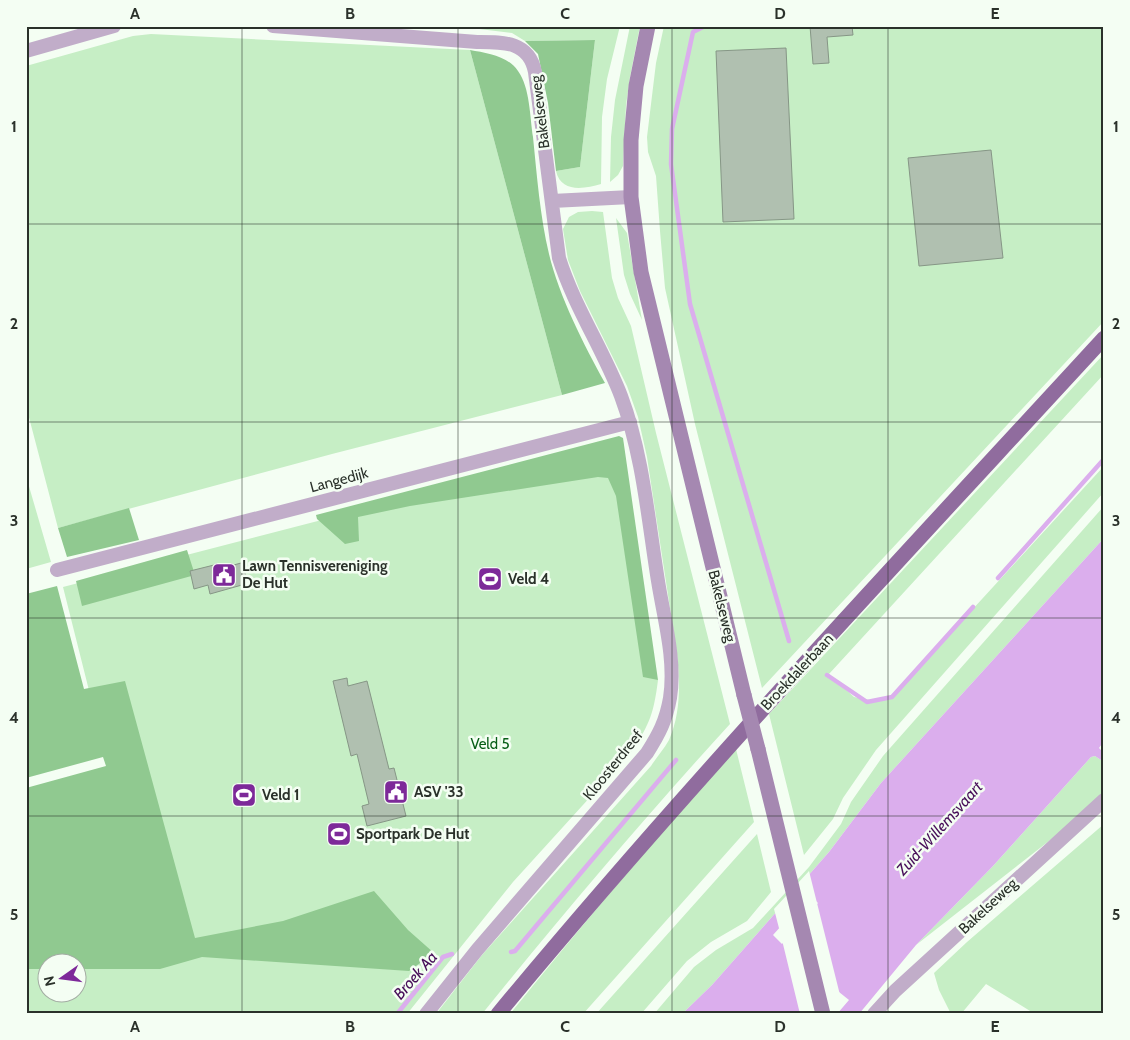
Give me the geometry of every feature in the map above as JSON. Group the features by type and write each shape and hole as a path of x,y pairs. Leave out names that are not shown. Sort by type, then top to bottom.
{"main road":[{"name":"Broekdalerbaan","path":"498,1014 569,928 733,742 1104,338"}],"street":[{"path":"26,51 114,26"},
{"name":"Bakelseweg","path":"273,26 349,29 477,42 504,42 521,48 529,56 534,67 559,258 563,272 616,384 630,422"},
{"name":"Bakelseweg","path":"648,26 632,113 630,164 631,196 645,293 823,1014"},
{"path":"552,201 631,196"},
{"name":"Langedijk","path":"57,570 630,422"},
{"name":"Kloosterdreef","path":"426,1014 483,943 648,753 662,728 670,697 671,663 640,466 630,422"},
{"name":"Bakelseweg","path":"874,1014 895,991 1104,800"}],"green space":[{"path":"446,26 620,26 607,79 602,117 601,184 574,188 563,183 556,171 580,167 595,40 525,41 512,33"},
{"path":"630,26 640,26 626,105 623,166 618,175 610,182 611,137 615,100"},
{"path":"664,26 1104,26 1104,321 762,688 695,424 665,288 656,176 648,152 647,137 656,63"},
{"path":"151,34 470,50 562,395 332,454 58,528 26,406 26,66 133,36"},
{"path":"595,40 580,167 556,171 548,103 538,54 525,41"},
{"path":"470,50 490,54 509,62 518,71 525,85 529,103 541,211 553,270 581,337 605,383 562,395"},
{"path":"578,212 603,212 612,278 618,298 631,326 656,433 730,724 604,867 482,1014 436,1014 482,955 651,766 669,740 678,709 679,676 677,654 647,457 638,417 627,386 580,291 568,260 563,229 569,217"},
{"path":"616,218 627,233 642,320 624,275"},
{"path":"1104,354 1104,374 829,674 854,697 875,701 894,695 1104,466 1104,492 876,750 843,798 833,819 804,855 769,714"},
{"path":"619,436 623,438 658,680 643,677 616,496 608,478 598,477 410,506 358,517 359,541 345,544 317,519 316,515"},
{"name":"Sportpark De Hut","path":"623,442 656,679 658,680 655,701 647,725 632,751 513,882 407,1014 26,1014 26,963 38,962 38,1002 88,1002 88,956 154,949 63,587"},
{"path":"26,476 51,562 26,569"},
{"path":"1104,506 1104,538 881,783 829,852 712,985 682,1014 654,1014 694,967 716,950 753,928 809,867 841,824 851,802 883,756"},
{"path":"129,508 139,540 67,557 58,528"},
{"path":"187,550 195,575 82,606 76,581"},
{"path":"57,586 84,689 125,681 195,938 283,921 374,891 408,930 434,953 409,971 202,957 160,969 88,969 88,952 38,952 38,969 26,969 26,788 106,766 103,757 26,778 26,594"},
{"path":"736,749 754,822 583,1014 510,1014 621,880"},
{"path":"1095,756 1104,762 1104,798 916,945 993,866 1091,757"},
{"path":"1104,824 1104,1014 1035,1014 986,984 961,1014 951,1014 939,990 934,973 967,942"},
{"path":"757,834 771,892 747,921 711,942 687,961 641,1014 596,1014"}],"water":[{"name":"Zuid-Willemsvaart","path":"1104,538 1104,741 1099,748 1104,751 1104,762 1095,756 1091,757 993,866 916,945 859,1014 837,1014 849,1000 839,992 819,1014 682,1014 712,985 829,852 881,783","holes":["809,895 818,903 782,944 773,935"]}],"pier":[{"path":"809,871 840,995 822,1014 800,1014 782,940 815,903 809,898 780,932 774,909"}],"building":[{"path":"810,26 852,26 853,35 827,37 829,63 813,64"},
{"path":"786,48 794,219 723,222 716,51"},
{"path":"991,150 1003,258 919,266 908,158"},
{"path":"241,563 249,583 210,594 208,585 194,589 190,571 218,564 219,569"},
{"path":"347,678 348,686 367,681 389,769 394,768 406,816 367,826 362,806 369,804 357,754 351,756 333,681"}],"waterway":[{"path":"705,26 693,32 672,129 671,164 690,304 789,641"},
{"path":"998,578 1104,459"},
{"path":"827,675 867,702 892,697 973,607"},
{"path":"511,952 515,951 676,760"},
{"name":"Broek Aa","path":"397,1014 443,957 452,954"}],"place":[{"name":"Lawn Tennisvereniging De Hut","path":"224,575"},
{"name":"Veld 4","path":"490,579"},
{"name":"ASV '33","path":"396,792"},
{"name":"Veld 1","path":"244,795"},
{"name":"Sportpark De Hut","path":"339,834"}],"park label":[{"name":"Veld 5","path":"490,744"}]}
